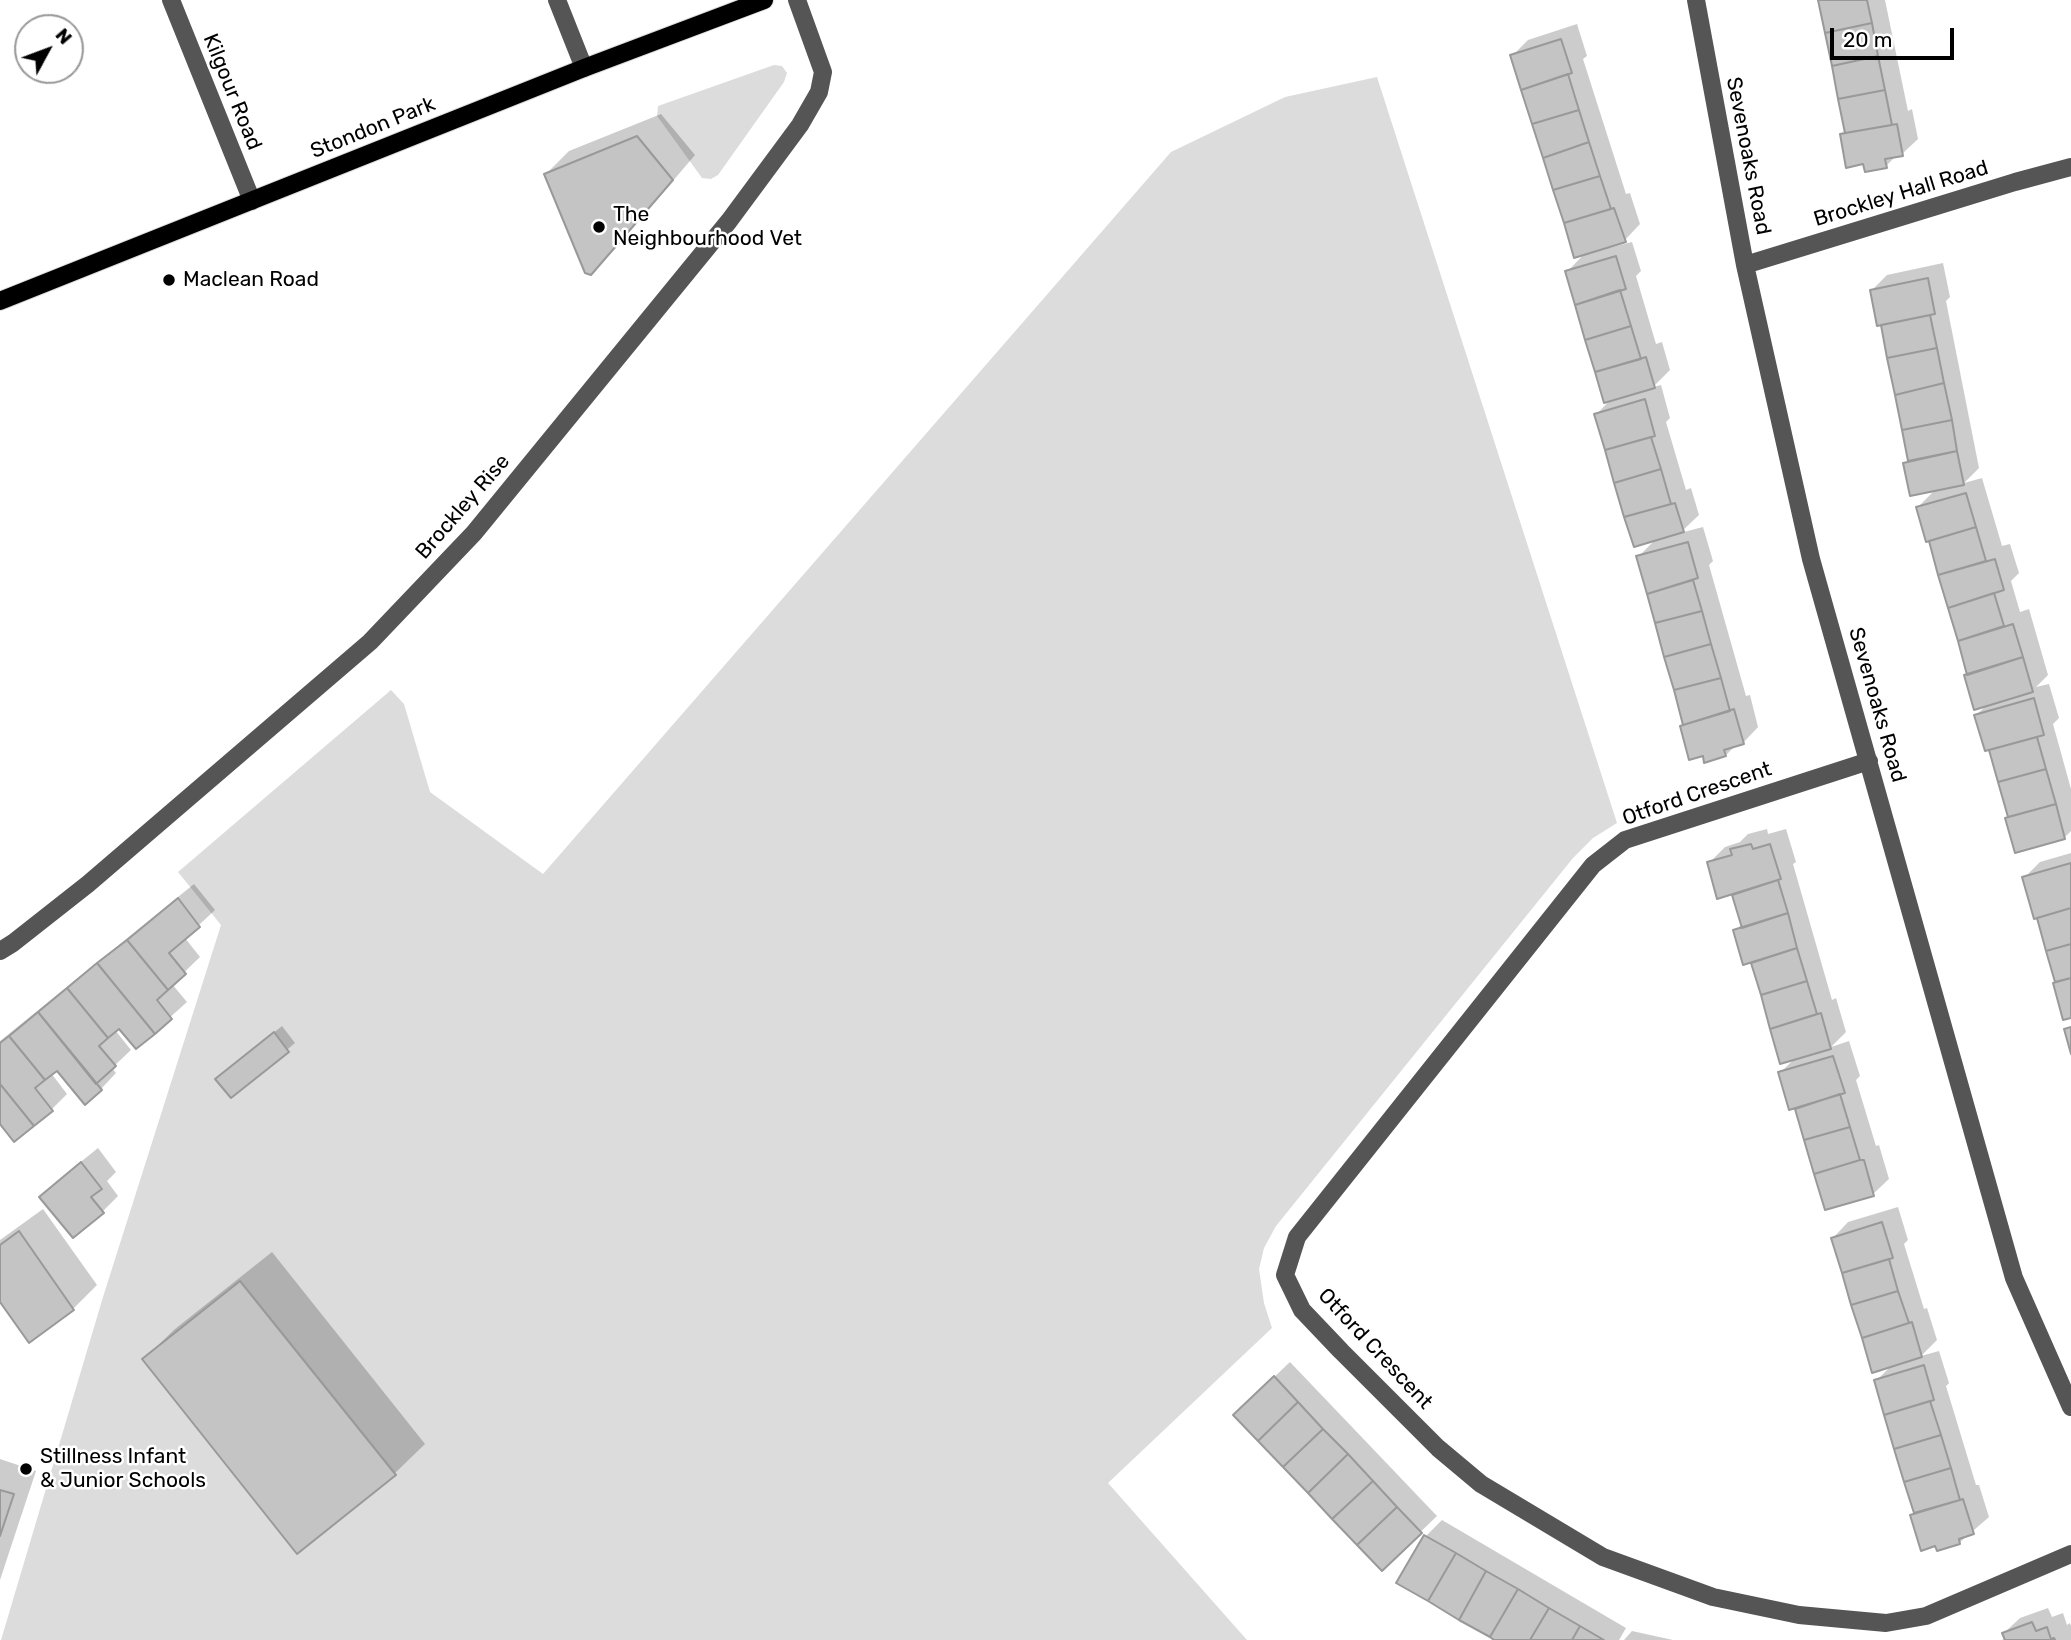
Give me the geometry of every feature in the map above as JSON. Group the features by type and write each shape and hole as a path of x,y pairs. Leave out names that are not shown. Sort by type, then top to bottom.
{"main road":[{"name":"Stondon Park","path":"0,301 584,68 764,0"}],"street":[{"name":"Kilgour Road","path":"171,0 251,201"},
{"path":"557,0 584,68"},
{"name":"Brockley Rise","path":"0,951 88,884 370,642 474,533 729,221 800,125 819,92 823,72 797,0"},
{"name":"Sevenoaks Road","path":"1696,0 1745,265 1811,559 2014,1278 2071,1407"},
{"name":"Brockley Hall Road","path":"1745,265 2071,167"},
{"name":"Otford Crescent","path":"1870,761 1625,840 1593,865 1297,1237 1285,1275 1302,1310 1438,1448 1481,1484 1603,1557 1713,1597 1798,1615 1886,1623 1926,1616 2071,1554"}],"shaded area":[{"path":"774,65 782,66 787,73 784,82 718,175 711,179 702,178 657,116 658,106"},
{"path":"1377,77 1617,823 1593,838 1573,858 1276,1226 1264,1248 1259,1269 1264,1303 1272,1328 1108,1483 1247,1640 1,1640 103,1297 221,925 178,872 391,690 404,704 430,792 543,874 1171,152 1285,97"}],"building":[{"path":"1818,0 1867,0 1872,23 1825,33"},
{"path":"1872,23 1878,56 1832,66 1825,33"},
{"path":"1561,39 1572,73 1521,90 1510,55"},
{"path":"1878,56 1885,90 1838,99 1832,66"},
{"path":"1568,74 1579,110 1532,124 1521,90"},
{"path":"1885,90 1892,125 1845,133 1838,99"},
{"path":"1579,110 1589,142 1543,158 1532,124"},
{"path":"1897,124 1903,156 1885,159 1887,168 1865,172 1863,164 1846,168 1840,134"},
{"name":"The Neighbourhood Vet","path":"637,136 673,180 591,275 585,273 544,174"},
{"path":"1589,142 1600,176 1553,190 1543,158"},
{"path":"1600,176 1611,209 1564,223 1553,190"},
{"path":"1614,208 1626,242 1574,258 1564,223"},
{"path":"1616,256 1626,289 1575,305 1565,271"},
{"path":"1928,278 1935,314 1877,326 1870,290"},
{"path":"1620,290 1631,326 1585,340 1575,305"},
{"path":"1930,315 1937,348 1887,358 1881,325"},
{"path":"1631,326 1641,359 1595,372 1585,340"},
{"path":"1937,348 1944,383 1895,395 1887,358"},
{"path":"1646,357 1655,388 1604,403 1595,372"},
{"path":"1944,383 1952,420 1902,430 1895,395"},
{"path":"1645,399 1655,436 1605,450 1594,414"},
{"path":"1952,420 1957,451 1908,461 1902,430"},
{"path":"1651,437 1661,469 1614,483 1605,450"},
{"path":"1957,451 1964,485 1910,496 1903,463"},
{"path":"1661,469 1671,504 1624,517 1614,483"},
{"path":"1966,493 1976,527 1926,542 1916,507"},
{"path":"1675,503 1684,532 1634,547 1624,517"},
{"path":"1976,527 1986,561 1938,575 1929,541"},
{"path":"1688,542 1698,578 1647,594 1636,556"},
{"path":"1995,559 2004,590 1948,608 1938,575"},
{"path":"1693,580 1702,611 1655,623 1647,594"},
{"path":"1994,593 2004,626 1958,641 1948,608"},
{"path":"1702,611 1711,644 1664,657 1655,623"},
{"path":"2013,624 2023,657 1967,675 1958,641"},
{"path":"1711,644 1721,678 1674,690 1664,657"},
{"path":"2023,657 2033,692 1974,710 1964,675"},
{"path":"1721,678 1730,711 1683,725 1674,690"},
{"path":"2034,698 2044,735 1985,751 1974,715"},
{"path":"1734,709 1744,744 1724,750 1726,756 1704,763 1703,756 1689,760 1680,726"},
{"path":"2037,737 2046,769 1998,782 1989,750"},
{"path":"2046,769 2056,804 2008,817 1998,782"},
{"path":"2056,804 2065,839 2015,853 2005,818"},
{"path":"1751,844 1753,849 1770,844 1781,879 1717,899 1707,862 1732,855 1730,849"},
{"path":"2071,863 2071,908 2034,919 2022,877"},
{"path":"1778,880 1788,913 1742,928 1732,895"},
{"path":"178,898 200,927 169,953 186,974 168,990 127,940"},
{"path":"2071,908 2071,944 2046,951 2037,918"},
{"path":"1788,913 1797,948 1743,965 1733,930"},
{"path":"127,940 168,990 157,1000 172,1019 155,1034 97,963"},
{"path":"2071,944 2071,978 2055,982 2046,951"},
{"path":"1797,948 1807,981 1761,995 1751,963"},
{"path":"97,963 155,1034 136,1049 119,1029 108,1038 67,988"},
{"path":"2071,978 2071,1018 2063,1020 2053,983"},
{"path":"1807,981 1817,1014 1770,1029 1761,995"},
{"path":"67,988 108,1038 99,1046 116,1066 96,1084 38,1012"},
{"path":"38,1012 102,1090 85,1105 57,1071 45,1080 9,1036"},
{"path":"1821,1013 1831,1049 1780,1064 1770,1029"},
{"path":"2071,1027 2071,1054 2064,1029"},
{"path":"274,1032 289,1052 231,1098 215,1079"},
{"path":"9,1036 45,1080 35,1088 53,1111 34,1126 0,1084 0,1043"},
{"path":"1833,1056 1845,1093 1789,1110 1778,1072"},
{"path":"0,1084 34,1126 14,1142 0,1124"},
{"path":"1840,1094 1850,1127 1804,1140 1795,1109"},
{"path":"1850,1127 1860,1160 1814,1174 1804,1140"},
{"path":"1864,1160 1874,1196 1825,1210 1814,1174"},
{"path":"81,1162 102,1189 91,1197 104,1213 73,1238 39,1197"},
{"path":"1882,1222 1893,1258 1842,1273 1831,1238"},
{"path":"19,1231 74,1310 29,1343 0,1302 0,1245"},
{"path":"1889,1259 1898,1291 1851,1305 1842,1273"},
{"path":"240,1281 396,1475 297,1554 142,1359"},
{"path":"1898,1291 1909,1323 1862,1338 1851,1305"},
{"path":"1912,1322 1922,1357 1872,1373 1862,1338"},
{"path":"1924,1365 1934,1400 1884,1415 1874,1380"},
{"path":"1274,1376 1298,1402 1258,1441 1233,1415"},
{"path":"1930,1401 1941,1435 1894,1449 1884,1415"},
{"path":"1298,1402 1323,1429 1283,1467 1258,1441"},
{"path":"1323,1429 1348,1454 1308,1493 1283,1467"},
{"path":"1941,1435 1951,1468 1904,1482 1894,1449"},
{"path":"1348,1454 1373,1481 1332,1519 1308,1493"},
{"path":"1951,1468 1960,1500 1914,1513 1904,1482"},
{"path":"1373,1481 1397,1507 1357,1545 1332,1519"},
{"path":"0,1490 14,1494 0,1536"},
{"path":"1963,1499 1974,1534 1959,1539 1960,1544 1937,1551 1935,1546 1921,1551 1910,1515"},
{"path":"1397,1507 1422,1533 1382,1571 1357,1545"},
{"path":"1424,1535 1456,1553 1428,1601 1396,1583"},
{"path":"1456,1553 1486,1571 1459,1620 1428,1601"},
{"path":"1486,1571 1518,1589 1490,1637 1459,1620"},
{"path":"1518,1589 1549,1608 1530,1640 1494,1640 1490,1637"},
{"path":"1549,1608 1580,1626 1572,1640 1530,1640"},
{"path":"2032,1622 2036,1631 2047,1627 2051,1639 2055,1640 2005,1640 2002,1633"},
{"path":"1580,1626 1604,1640 1572,1640"}],"place":[{"name":"The Neighbourhood Vet","path":"599,227"},
{"name":"Maclean Road","path":"169,280"},
{"name":"Stillness Infant & Junior Schools","path":"26,1469"}]}
